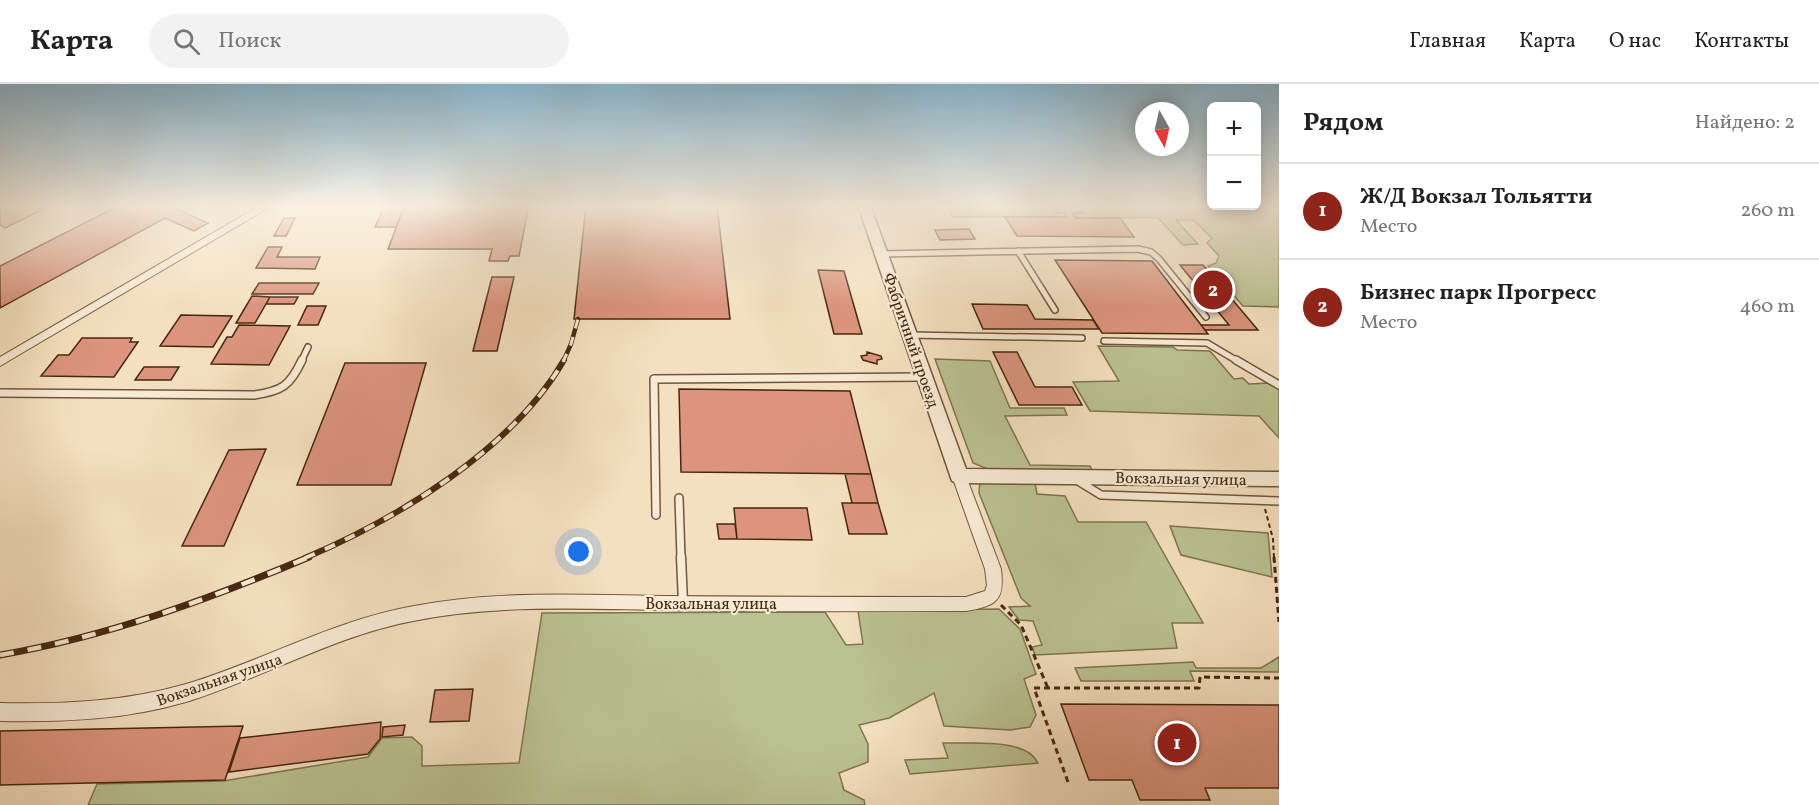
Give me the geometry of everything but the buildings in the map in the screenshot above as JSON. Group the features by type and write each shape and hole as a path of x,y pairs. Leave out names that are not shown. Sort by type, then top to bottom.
{"street":[{"path":"0,362 211,239"},
{"name":"Фабричный проезд","path":"876,239 959,476"},
{"path":"959,476 993,570 995,585 992,596"},
{"name":"Вокзальная улица","path":"959,476 1279,479"},
{"name":"Вокзальная улица","path":"0,712 94,711 143,704 187,693 374,622 459,605 536,602 966,604 983,601 992,596"}],"lane":[{"path":"881,254 1138,249 1151,252 1206,317"},
{"path":"1018,251 1055,310"},
{"path":"910,335 1082,338"},
{"path":"1104,340 1207,343 1279,385"},
{"path":"0,393 254,395 275,393 289,385 308,347"},
{"path":"656,515 654,379 925,377"},
{"path":"1071,476 1101,495 1279,501"},
{"path":"678,498 683,603"}],"path":[{"path":"1263,500 1273,539 1279,622"},
{"path":"992,596 1021,625 1048,688"},
{"path":"1068,782 1034,688 1199,688 1200,677 1279,678"}],"green space":[{"path":"1177,239 1193,239 1198,244 1183,245"},
{"path":"1211,239 1279,239 1279,307 1243,306 1208,266 1216,263 1219,256 1207,243"},
{"path":"1098,346 1173,347 1177,350 1210,351 1234,379 1243,378 1249,384 1269,383 1279,389 1279,438 1259,416 1090,411 1073,382 1119,381"},
{"path":"935,359 990,361 1010,408 1064,408 1067,415 1005,416 1030,465 1090,466 1092,470 990,470 973,463"},
{"path":"980,481 1035,483 1037,494 1065,496 1078,522 1146,522 1203,623 1172,623 1177,648 1035,655 1032,647 1042,645 1033,621 1019,620 1009,607 1030,606 1021,598 979,493"},
{"path":"1170,526 1268,533 1272,577 1181,555"},
{"path":"999,609 1020,629 1036,674 1024,679 1036,715 1030,727 1010,730 944,726 934,693 889,718 859,725 868,744 868,762 839,773 844,790 864,800 865,805 88,805 97,784 223,781 368,757 382,738 412,737 422,746 422,766 519,763 542,613 825,612 846,645 863,644 858,611"},
{"path":"1279,657 1279,672 1190,671 1194,681 1081,681 1075,668 1193,662 1196,668 1261,668"},
{"path":"943,743 1009,746 1022,749 1038,763 910,774 905,760 948,758"}],"railway":[{"path":"564,360 578,319"},
{"path":"305,558 377,523 450,478 515,423 542,392 564,360"},
{"path":"0,655 79,638 157,615 309,557"}],"place":[{"name":"Бизнес парк Прогресс","path":"1213,290"},
{"name":"Ж/Д Вокзал Тольятти","path":"1177,743"}]}
